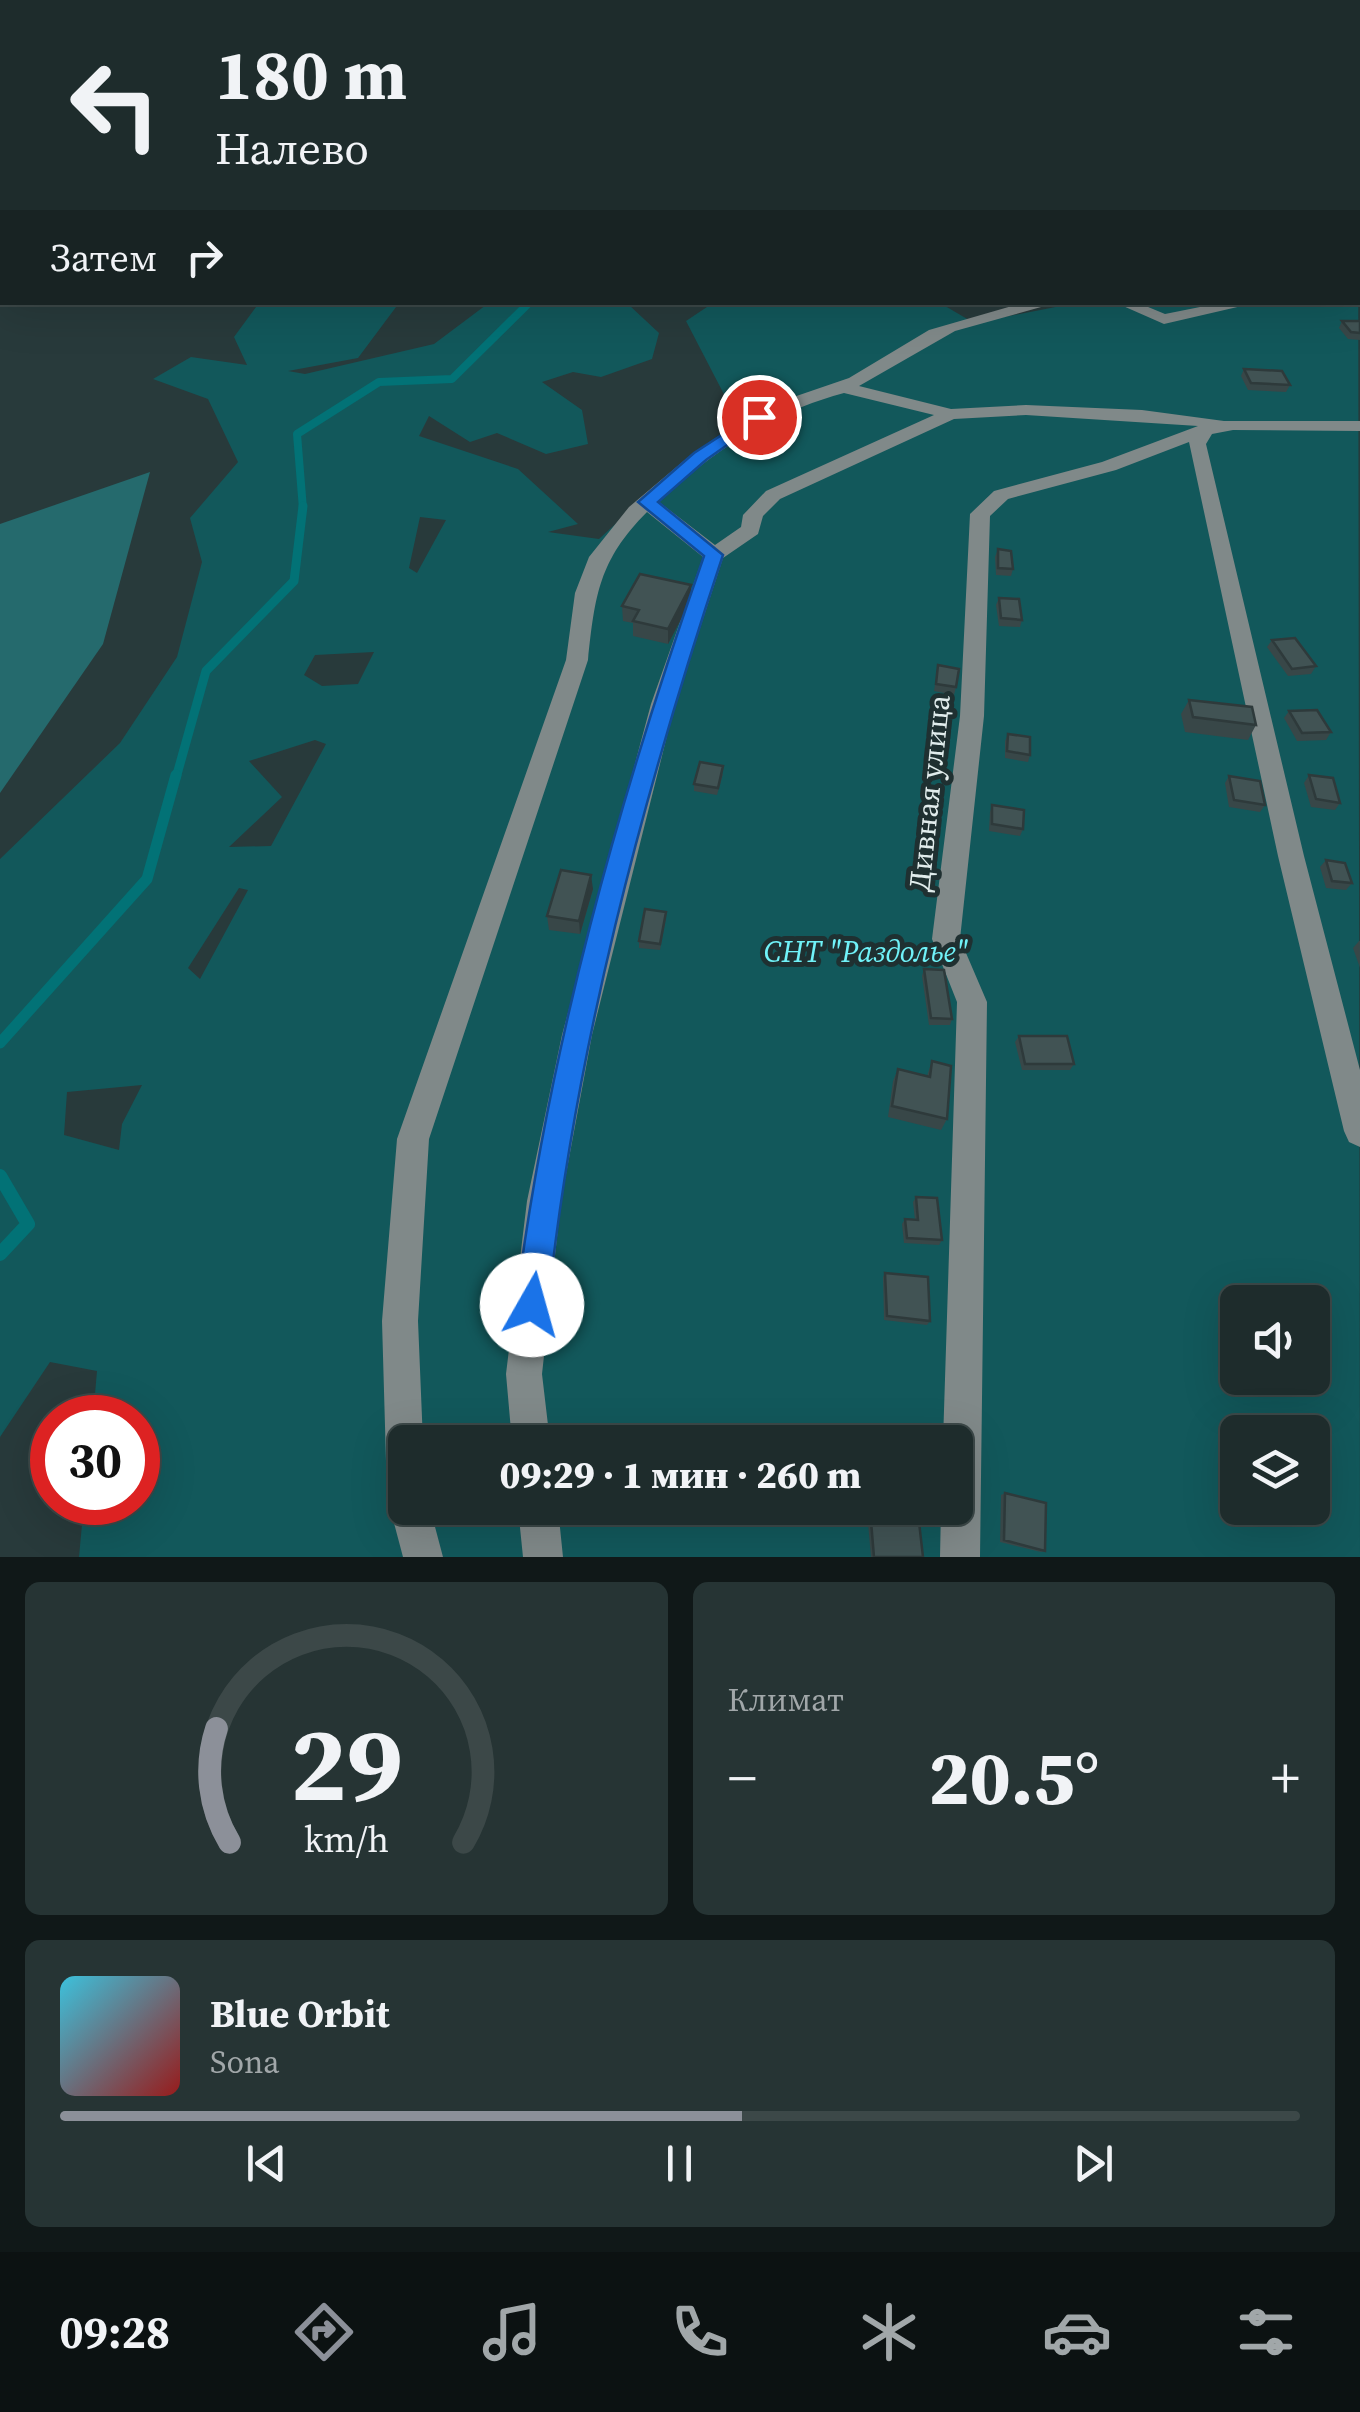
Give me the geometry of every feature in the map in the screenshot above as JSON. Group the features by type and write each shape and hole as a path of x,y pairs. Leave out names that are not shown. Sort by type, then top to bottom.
{"street":[{"path":"404,1425 400,1321 413,1139 577,660 583,612 598,557 647,502 700,457 759,417 806,396 842,388 933,334 964,321 1038,305"},
{"path":"1127,305 1164,320 1237,305"},
{"path":"842,388 951,414 1026,410 1142,415 1234,425 1360,426"},
{"path":"529,1425 524,1374 544,1200 577,1035 663,704 714,555 750,530 753,516 772,494 951,414"},
{"name":"Дивная улица","path":"960,1557 972,1002 946,939 972,716 980,514 1001,495 1109,466 1205,430 1234,425"},
{"path":"1205,430 1198,444 1291,856 1360,1130"},
{"path":"647,502 714,555"},
{"path":"415,1525 423,1557"},
{"path":"540,1525 543,1557"}],"green space":[{"name":"СНТ \"Раздолье\"","path":"258,305 398,305 358,358 288,371 305,374 434,344 486,305 629,305 659,333 652,359 601,377 573,372 542,382 582,410 588,444 546,454 497,433 470,442 429,416 419,436 518,469 578,524 548,532 599,539 693,453 751,414 729,404 686,321 710,305 943,305 974,323 1066,305 1358,305 1360,1557 79,1557 82,1525 160,1525 160,1395 95,1395 97,1371 50,1362 0,1437 0,859 120,743 177,657 202,562 190,518 238,462 208,399 153,379 191,357 247,365 234,337","holes":["420,517 446,520 417,573 409,568","374,652 358,684 322,686 304,675 315,655","315,740 326,744 271,846 229,847 282,797 249,761","239,888 248,890 200,979 188,968","142,1085 122,1124 119,1150 64,1135 67,1092"]}],"shaded area":[{"path":"150,472 103,644 0,793 0,524"}],"building":[{"path":"1342,321 1360,321 1360,333 1351,332"},
{"path":"1244,369 1282,371 1290,385 1251,383"},
{"path":"998,549 1011,551 1013,569 998,568"},
{"path":"640,574 691,585 668,629 633,621 639,610 622,606"},
{"path":"999,598 1019,599 1022,620 1001,618"},
{"path":"1295,638 1316,666 1292,669 1272,640"},
{"path":"938,665 959,669 956,687 936,684"},
{"path":"1189,700 1252,707 1256,725 1193,717"},
{"path":"1317,710 1331,732 1302,733 1289,711"},
{"path":"1008,734 1030,737 1030,755 1007,751"},
{"path":"700,762 723,766 718,788 694,784"},
{"path":"1309,775 1333,778 1340,803 1316,799"},
{"path":"1229,776 1260,781 1265,805 1234,800"},
{"path":"992,805 1024,810 1023,829 992,824"},
{"path":"1326,860 1345,863 1352,883 1332,881"},
{"path":"561,870 591,875 579,921 547,916"},
{"path":"645,909 666,912 660,944 639,941"},
{"path":"924,969 944,970 952,1019 931,1018"},
{"path":"1019,1036 1067,1036 1074,1064 1025,1064"},
{"path":"932,1061 951,1066 947,1119 892,1106 898,1069 930,1077"},
{"path":"916,1197 937,1198 942,1240 907,1238 905,1219 918,1220"},
{"path":"885,1273 928,1277 930,1321 887,1316"},
{"path":"1005,1493 1046,1503 1045,1551 1004,1540"},
{"path":"871,1525 919,1525 923,1557 874,1557"}],"waterway":[{"path":"303,507 297,434 379,382 452,379 527,305"},
{"path":"176,778 206,671 294,581 303,507"},
{"path":"0,1043 147,879 176,775"},
{"path":"0,1176 28,1224 0,1254"}],"route":[{"path":"532,1305 544,1200 577,1035 663,704 714,555 647,502 700,457 759,417"}]}
